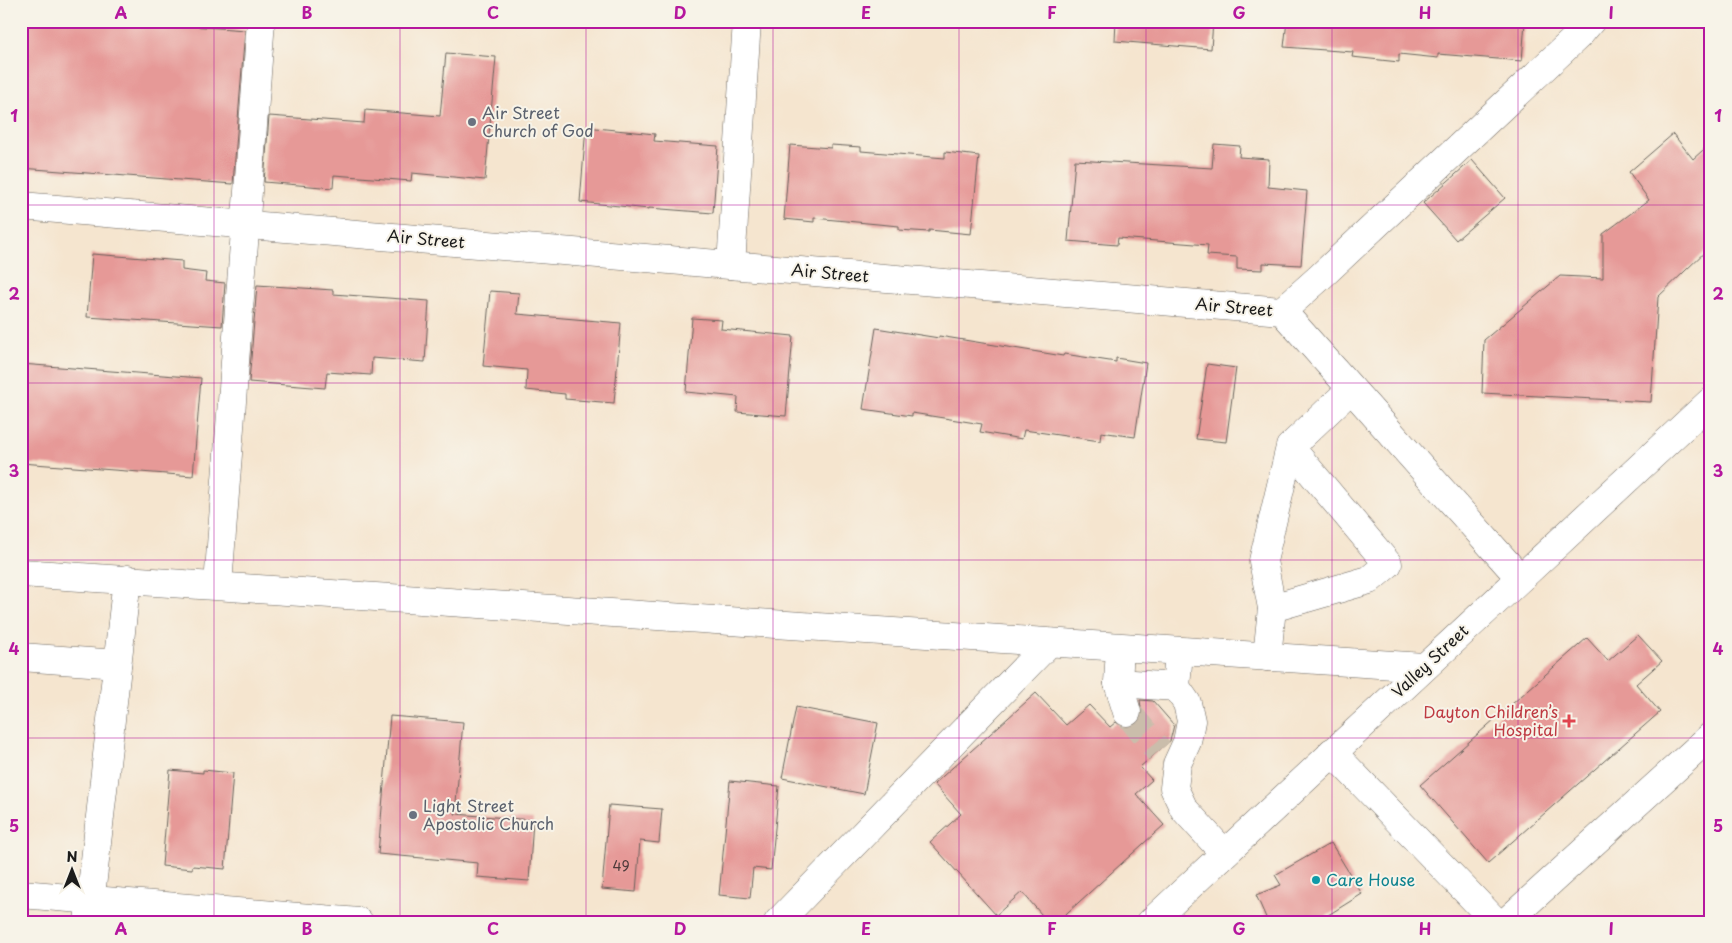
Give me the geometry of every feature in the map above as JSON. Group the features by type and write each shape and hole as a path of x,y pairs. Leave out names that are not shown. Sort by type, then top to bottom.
{"street":[{"path":"218,585 260,21"},
{"path":"731,265 747,21"},
{"path":"1282,310 1340,259 1592,21"},
{"name":"Air Street","path":"21,206 1282,310 1520,578"},
{"path":"1267,657 1272,608 1263,561 1290,447 1351,389"},
{"name":"Valley Street","path":"1151,922 1711,401"},
{"path":"1272,608 1369,580 1388,564 1290,447"},
{"path":"21,573 1424,667"},
{"path":"89,910 127,579"},
{"path":"778,922 1049,643"},
{"path":"1120,648 1118,683 1127,712"},
{"path":"1174,788 1178,764 1187,742 1191,721 1186,703 1176,687 1179,652"},
{"path":"21,657 117,664"},
{"path":"1118,683 1176,687"},
{"path":"1506,922 1711,736"},
{"path":"1159,751 1184,809 1224,853"},
{"path":"1332,752 1496,922"},
{"path":"21,894 89,910 359,922"}],"building":[{"path":"21,21 123,21 245,30 233,184 21,168"},
{"path":"1116,21 1213,21 1211,49 1115,41"},
{"path":"1287,21 1525,21 1522,61 1438,54 1438,58 1399,54 1399,62 1352,57 1353,52 1284,47"},
{"path":"446,53 496,57 485,180 412,173 411,181 334,175 333,188 264,182 269,116 364,123 365,110 440,116"},
{"path":"586,127 655,134 654,141 718,146 713,213 580,202"},
{"path":"1673,134 1693,159 1711,143 1711,246 1658,297 1651,402 1482,393 1484,340 1560,276 1603,278 1603,234 1649,200 1629,172"},
{"path":"1214,144 1240,146 1239,157 1269,159 1268,187 1307,191 1301,265 1263,263 1263,270 1237,269 1237,257 1207,255 1208,245 1118,238 1117,245 1068,241 1075,160 1212,168"},
{"path":"790,145 831,148 831,145 861,147 861,151 945,158 945,152 979,156 971,234 929,230 929,232 899,230 899,226 814,218 814,222 784,219"},
{"path":"1472,160 1505,198 1456,240 1423,203"},
{"path":"92,254 182,261 182,270 206,273 205,281 225,283 222,326 87,317"},
{"path":"257,285 333,290 333,294 429,301 425,362 372,358 371,375 327,372 325,388 249,382"},
{"path":"490,291 519,293 517,314 621,323 614,403 565,399 565,394 526,390 527,370 483,366"},
{"path":"692,318 722,320 721,329 793,336 786,416 737,412 738,397 686,392"},
{"path":"876,328 1063,356 1064,354 1116,362 1116,358 1146,363 1135,437 1101,432 1100,441 1024,430 1022,439 980,432 982,424 912,413 912,416 863,409"},
{"path":"21,364 201,378 193,476 21,463"},
{"path":"1207,364 1236,368 1226,442 1196,439"},
{"path":"1638,635 1662,661 1636,684 1660,712 1488,863 1420,785 1587,638 1608,661"},
{"path":"1036,693 1066,725 1089,705 1110,727 1116,722 1123,727 1132,727 1138,723 1142,716 1140,700 1153,701 1174,725 1170,741 1140,767 1152,780 1136,794 1164,825 1057,922 1048,922 1022,892 996,915 930,842 961,814 934,784"},
{"path":"796,707 878,723 864,794 782,778"},
{"path":"390,716 463,722 455,814 533,820 529,881 477,877 478,863 378,854"},
{"path":"170,770 203,773 203,770 233,773 225,869 193,866 192,869 162,866"},
{"path":"730,781 779,786 771,870 753,868 750,898 719,895"},
{"path":"609,805 662,809 659,843 640,841 636,892 602,889"},
{"name":"Care House","path":"1331,843 1362,894 1317,922 1268,922 1256,895 1281,885 1275,875"}],"tunnel":[{"path":"1127,712 1159,751"}],"place":[{"name":"Air Street Church of God","path":"472,122"},
{"name":"Dayton Children’s Hospital","path":"1569,721"},
{"name":"Light Street Apostolic Church","path":"413,815"},
{"name":"Care House","path":"1316,880"}]}
